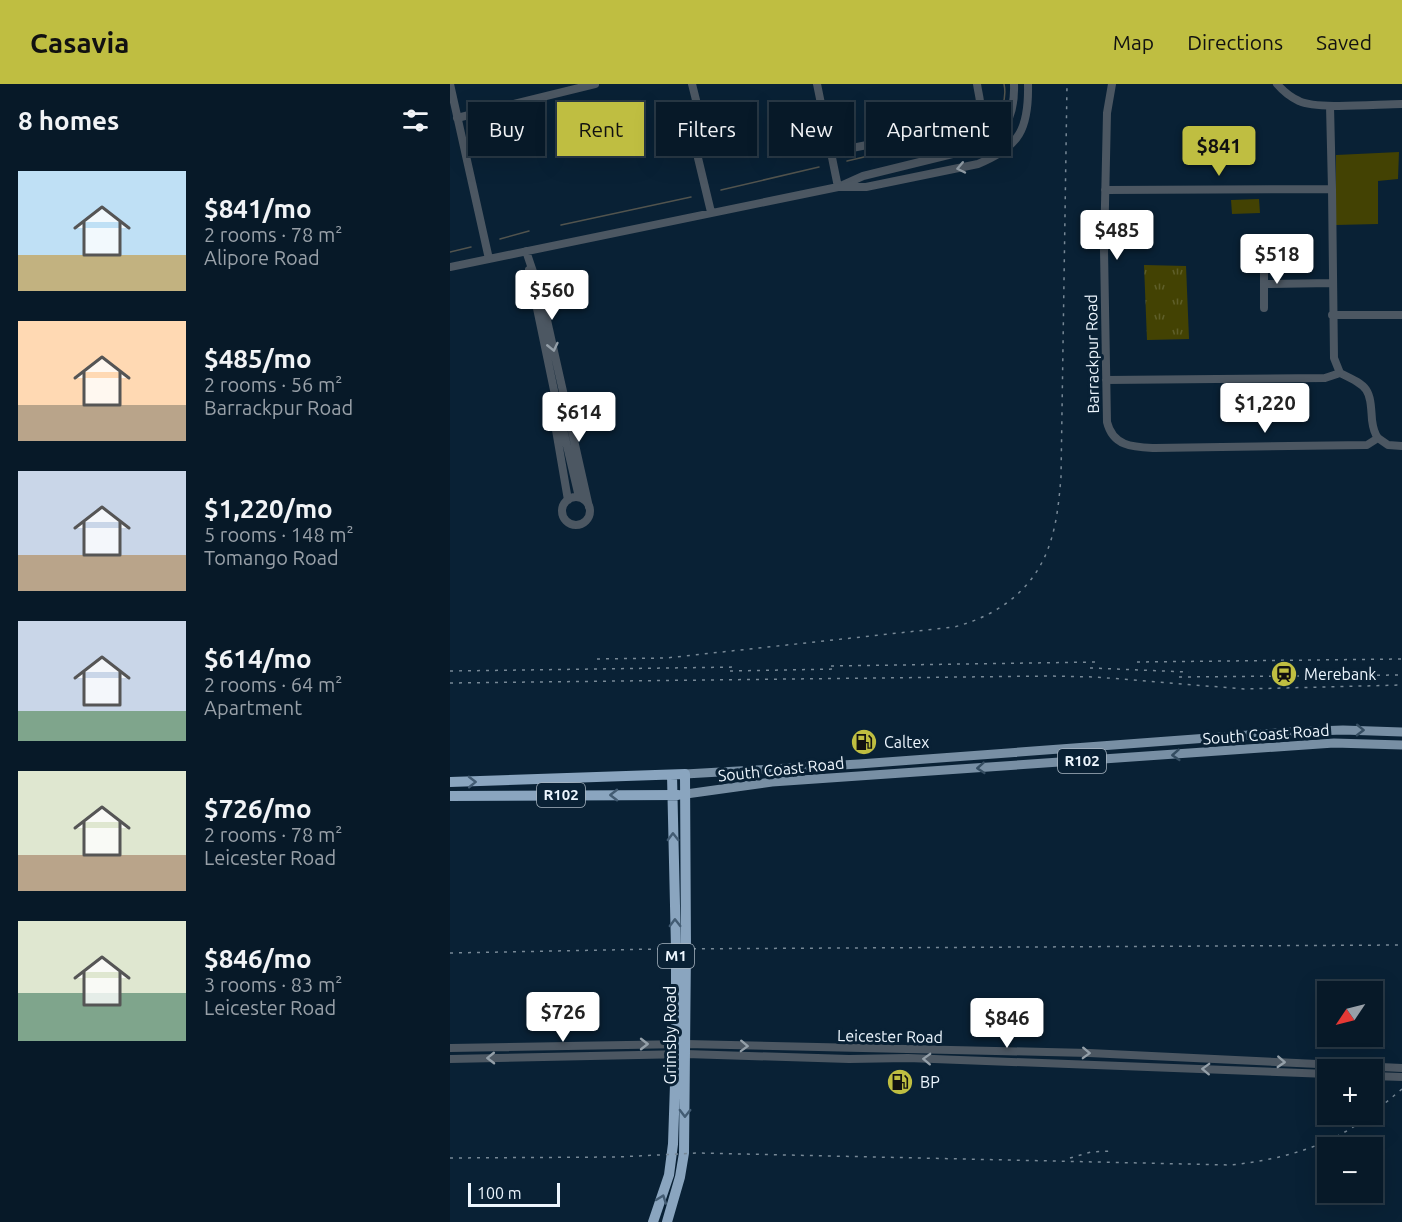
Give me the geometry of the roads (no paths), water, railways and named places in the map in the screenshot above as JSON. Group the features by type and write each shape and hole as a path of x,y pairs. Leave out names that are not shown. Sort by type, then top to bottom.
{"highway":[{"name":"South Coast Road","path":"450,782 685,774"},
{"name":"Grimsby Road","path":"667,1222 675,1176 673,1144 681,1049 685,774"},
{"name":"Grimsby Road","path":"672,775 681,1049"},
{"name":"South Coast Road","path":"450,795 686,794"},
{"name":"Grimsby Road","path":"653,1222 675,1176"}],"main road":[{"name":"South Coast Road","path":"685,774 875,763 1264,734 1334,730 1402,732"},
{"path":"1264,734 1265,749"},
{"name":"South Coast Road","path":"686,794 874,775 1334,743 1402,745"},
{"path":"1113,745 1113,759"},
{"path":"1032,751 1033,765"},
{"path":"1001,753 1003,767"},
{"path":"951,757 952,770"},
{"path":"874,775 875,763"},
{"path":"747,771 748,786"}],"street":[{"path":"450,84 489,259"},
{"path":"458,118 595,84"},
{"path":"692,84 698,108 698,158 711,212"},
{"path":"817,84 821,102"},
{"path":"854,147 972,123 977,120 981,111 976,84"},
{"path":"838,187 863,176 985,146 1001,134 1006,125 1012,112 1014,84"},
{"path":"450,267 838,187 866,187 978,164 1007,149 1024,126 1028,107 1028,84"},
{"name":"Barrackpur Road","path":"1112,84 1107,113 1104,250 1106,380 1108,426 1118,441 1133,447 1173,448 1367,445 1378,438"},
{"path":"1277,84 1299,102 1316,105 1402,104"},
{"path":"1330,106 1334,358 1340,373 1360,383 1368,390 1371,398 1373,428 1378,438 1388,445 1402,446"},
{"path":"833,156 838,187"},
{"path":"1106,190 1332,189"},
{"path":"526,251 531,284 579,497 587,502 589,507"},
{"path":"526,251 542,298 589,507 587,520 579,525 570,524 563,518 563,504 579,497"},
{"path":"1264,263 1264,308"},
{"path":"1265,284 1332,283"},
{"path":"1332,315 1402,315"},
{"path":"1106,380 1325,378 1340,373"},
{"path":"555,395 556,430 568,500"},
{"path":"580,1045 580,1056"},
{"name":"Leicester Road","path":"450,1048 580,1045 849,1059 908,1058 1317,1074"},
{"name":"Leicester Road","path":"450,1059 580,1056 681,1049 1089,1053 1402,1068"},
{"path":"1248,1060 1248,1071"},
{"path":"1383,1076 1402,1077"}],"waterway":[{"path":"847,161 924,143 961,141 974,137 996,119 1003,102 1004,84"},
{"path":"721,190 819,167"},
{"path":"561,225 691,197"},
{"path":"500,239 529,231"},
{"path":"450,252 471,247"}],"railway":[{"path":"597,659 666,658 954,627 985,616 999,608 1012,599 1034,576 1052,538 1061,477 1067,84"},
{"path":"1137,662 1402,659"},
{"path":"831,666 1098,662"},
{"path":"450,671 738,667"},
{"path":"1090,668 1189,672"},
{"path":"730,671 838,669"},
{"path":"1179,677 1402,675"},
{"path":"450,683 1049,676 1096,677 1244,689 1402,685"},
{"path":"450,953 658,949 1402,945"},
{"path":"1383,1105 1402,1089"},
{"path":"450,1158 617,1157 698,1153 1230,1165 1305,1150 1340,1135 1356,1125"},
{"path":"1070,1158 1091,1152 1111,1151"}],"place":[{"name":"Merebank","path":"1284,674"},
{"name":"Caltex","path":"864,742"},
{"name":"BP","path":"900,1082"}]}
